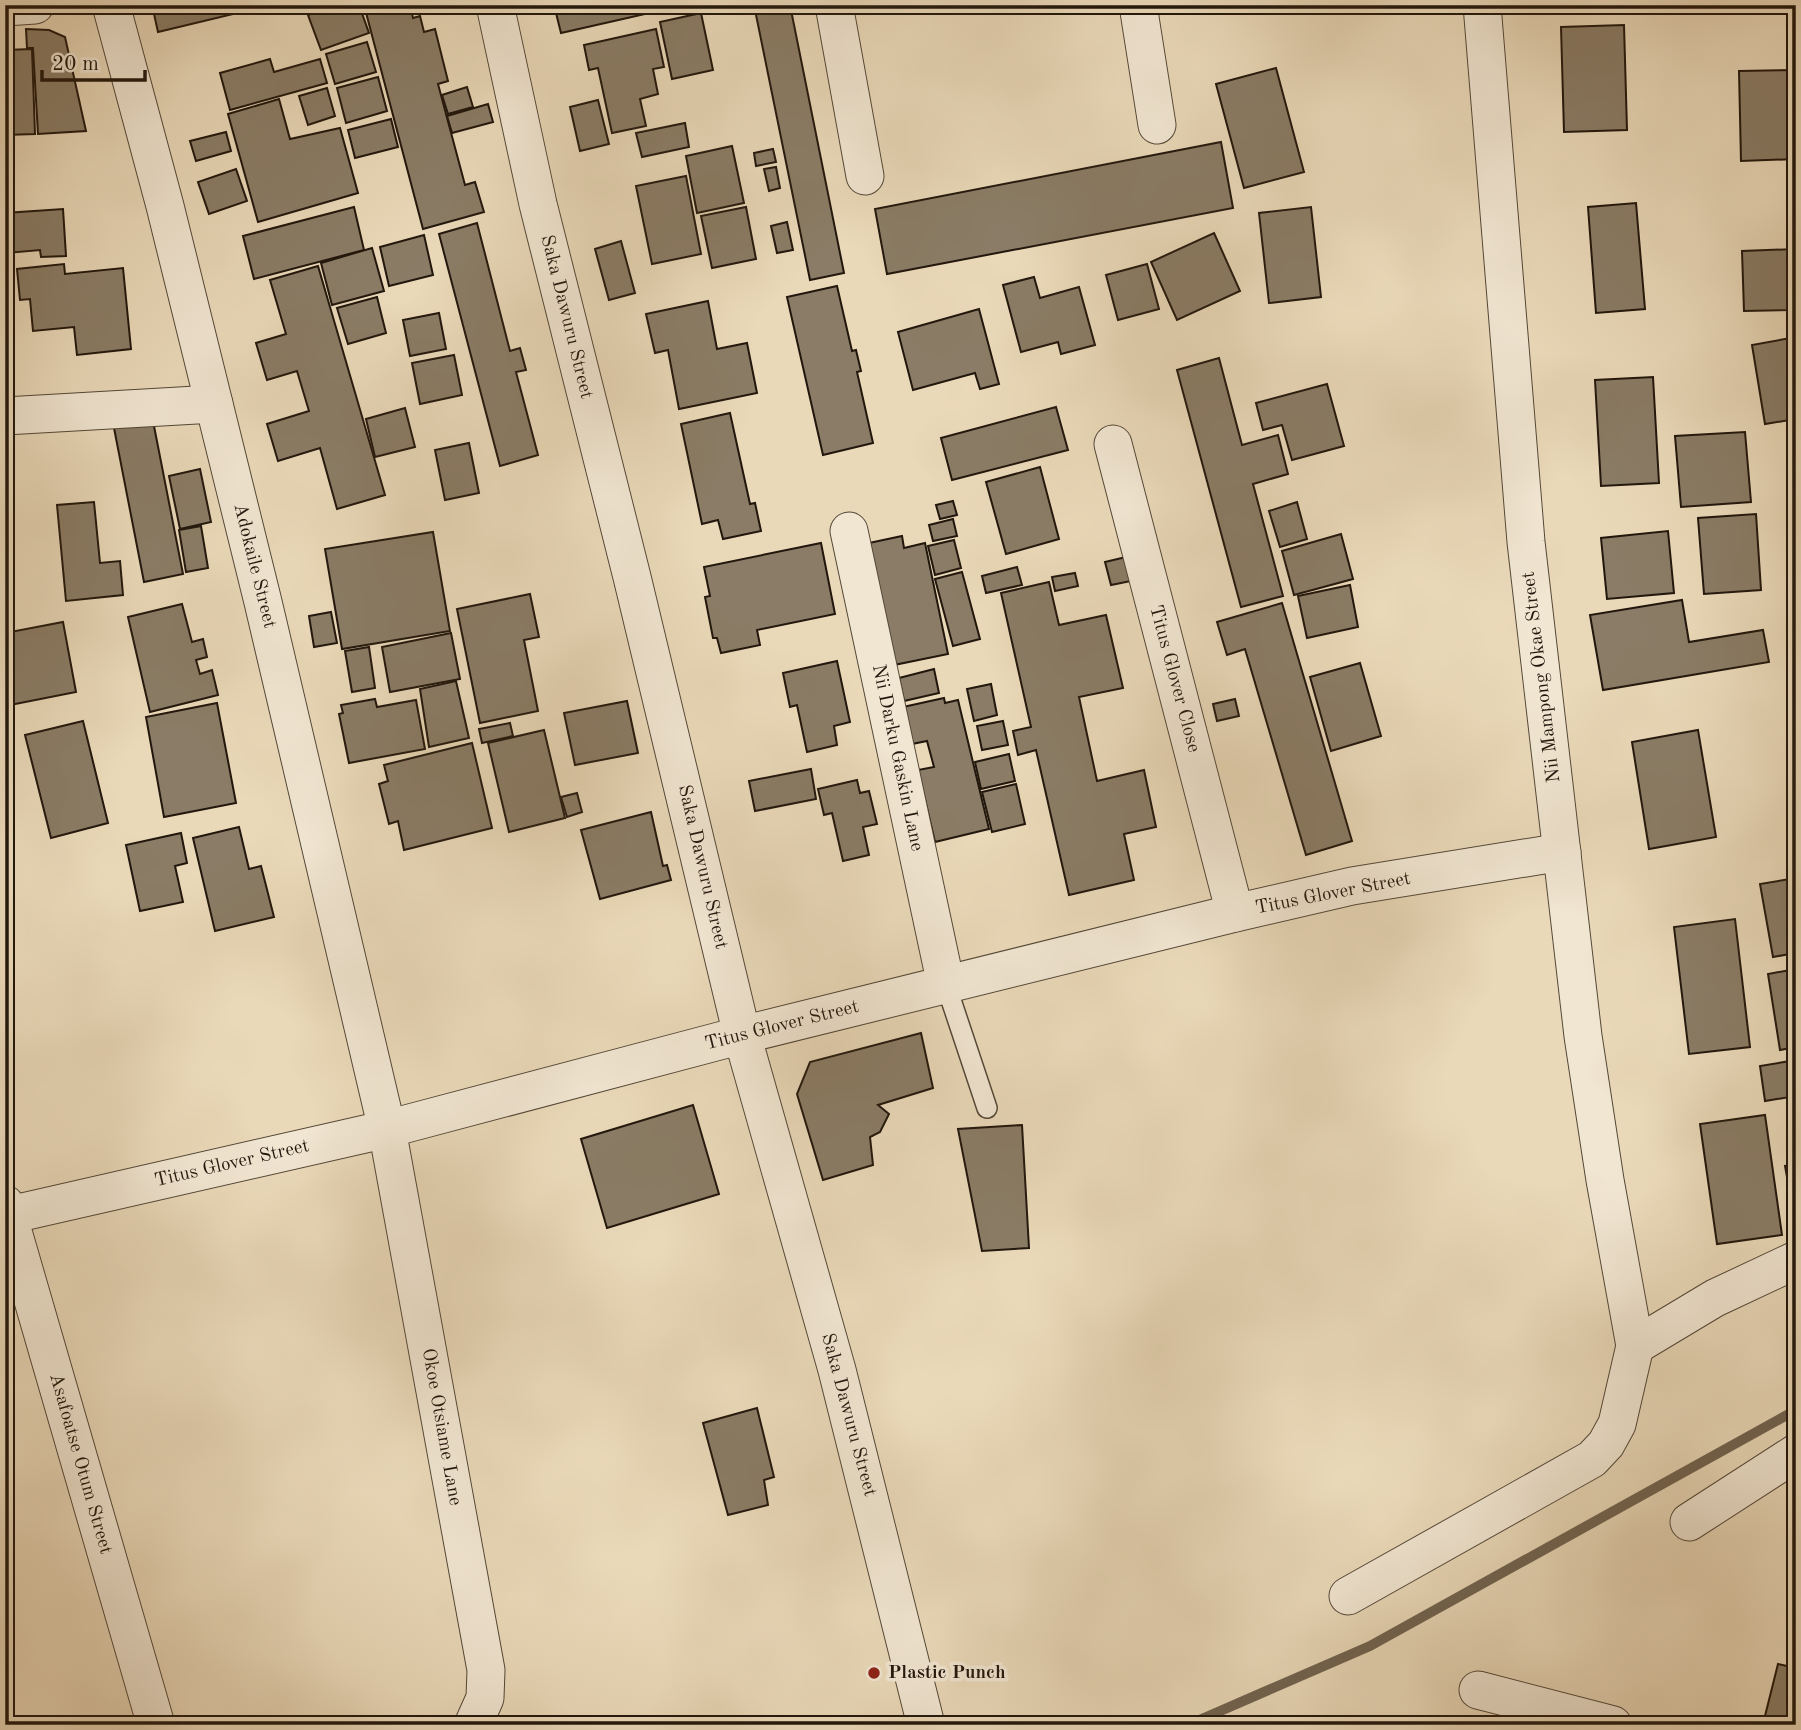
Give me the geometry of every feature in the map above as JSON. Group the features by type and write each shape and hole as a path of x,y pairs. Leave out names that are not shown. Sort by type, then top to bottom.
{"street":[{"path":"5,7 35,5"},
{"name":"Adokaile Street","path":"111,5 214,404 387,1129"},
{"name":"Saka Dawuru Street","path":"495,5 538,204 632,577 742,1035 837,1370 926,1721"},
{"path":"834,5 865,176"},
{"path":"1138,5 1157,125"},
{"name":"Nii Mampong Okae Street","path":"1482,5 1526,542 1585,1049 1635,1346"},
{"path":"5,416 214,404"},
{"name":"Titus Glover Close","path":"1113,444 1235,913"},
{"name":"Nii Darku Gaskin Lane","path":"849,531 946,985"},
{"name":"Titus Glover Street","path":"6,1212 387,1129 742,1035 1235,913 1352,887 1562,852"},
{"name":"Okoe Otsiame Lane","path":"387,1129 486,1670 485,1698 474,1725"},
{"name":"Asafoatse Otum Street","path":"6,1212 156,1725"},
{"path":"1348,1596 1592,1459 1606,1444 1617,1424 1635,1346 1715,1298 1796,1260"},
{"path":"1689,1522 1796,1453"},
{"path":"1478,1690 1613,1725"}],"lane":[{"path":"946,985 987,1108"}],"building":[{"path":"152,5 271,5 158,32"},
{"path":"335,5 359,5 369,33 321,50 308,15"},
{"path":"364,5 410,5 413,18 420,16 424,32 435,29 448,81 438,84 465,185 475,182 484,212 423,229"},
{"path":"412,5 445,5 414,13"},
{"path":"554,5 643,5 645,14 561,33"},
{"path":"754,5 790,5 844,273 810,280"},
{"path":"1230,5 1282,5 1231,11"},
{"path":"701,13 713,70 672,79 660,22"},
{"path":"1624,25 1627,130 1564,132 1561,27"},
{"path":"26,29 49,30 65,37 86,131 38,134 33,48 27,48"},
{"path":"656,29 664,67 653,69 658,94 640,99 646,126 612,133 598,68 589,70 584,45"},
{"path":"367,42 376,72 335,84 326,54"},
{"path":"32,49 35,134 5,135 5,50"},
{"path":"270,59 274,72 320,59 327,83 230,110 220,73"},
{"path":"1276,68 1304,172 1244,188 1216,84"},
{"path":"1796,70 1796,159 1741,161 1739,71"},
{"path":"378,77 387,111 346,123 337,88"},
{"path":"467,87 473,107 448,114 442,95"},
{"path":"327,88 335,116 308,125 299,96"},
{"path":"279,99 290,139 340,128 358,193 258,222 228,114"},
{"path":"598,100 609,144 580,151 570,107"},
{"path":"488,104 493,122 452,133 447,116"},
{"path":"391,119 398,147 355,158 348,130"},
{"path":"685,123 689,147 642,157 636,133"},
{"path":"226,132 231,151 196,161 190,141"},
{"path":"1221,142 1233,208 887,274 875,209"},
{"path":"5,143 9,143 11,161 5,162"},
{"path":"732,146 744,203 697,213 686,156"},
{"path":"773,149 776,162 756,166 754,153"},
{"path":"776,167 780,188 769,191 764,169"},
{"path":"236,169 247,201 209,214 198,182"},
{"path":"686,176 701,254 652,264 636,186"},
{"path":"1636,203 1645,309 1596,313 1588,207"},
{"path":"354,207 364,250 254,279 243,236"},
{"path":"746,207 756,259 712,268 701,216"},
{"path":"1311,207 1321,297 1269,303 1259,213"},
{"path":"63,209 66,256 41,257 40,250 7,253 5,213"},
{"path":"787,222 793,250 777,253 771,226"},
{"path":"477,223 510,351 520,348 526,370 516,372 538,455 500,466 439,234"},
{"path":"1214,233 1240,291 1177,320 1151,262"},
{"path":"424,235 433,275 389,286 380,247"},
{"path":"621,241 635,293 609,300 595,249"},
{"path":"372,248 384,291 332,305 321,263"},
{"path":"1796,249 1796,274 1791,274 1793,310 1744,311 1742,251"},
{"path":"64,264 65,274 123,268 131,349 77,355 74,327 33,331 30,299 20,300 17,269"},
{"path":"1147,264 1159,309 1118,320 1106,275"},
{"path":"318,266 385,495 337,509 320,448 278,461 267,424 309,411 297,371 267,380 256,343 286,334 270,280"},
{"path":"1034,277 1040,298 1079,287 1095,345 1061,354 1058,342 1021,352 1003,285"},
{"path":"837,286 852,351 856,350 861,371 857,372 873,443 823,455 787,297"},
{"path":"377,297 386,333 348,344 337,308"},
{"path":"708,301 717,349 747,343 757,393 679,409 668,350 655,353 646,314"},
{"path":"979,309 999,384 980,389 975,373 913,390 898,332"},
{"path":"439,313 446,349 410,356 403,320"},
{"path":"1796,337 1796,419 1765,424 1752,345"},
{"path":"454,355 462,395 420,404 412,363"},
{"path":"1219,358 1242,445 1278,435 1288,474 1253,484 1283,596 1241,607 1177,370"},
{"path":"1653,377 1659,483 1601,486 1595,380"},
{"path":"1327,384 1344,446 1292,460 1282,425 1263,430 1256,403"},
{"path":"1056,407 1068,450 952,480 941,438"},
{"path":"405,408 415,447 375,457 366,419"},
{"path":"730,413 750,504 755,503 761,531 723,539 718,520 702,524 681,424"},
{"path":"153,421 183,574 144,582 114,428"},
{"path":"1745,432 1751,502 1681,507 1675,436"},
{"path":"469,443 479,493 445,500 435,450"},
{"path":"1040,467 1059,539 1006,554 986,482"},
{"path":"200,469 211,522 180,529 169,476"},
{"path":"953,501 957,515 940,519 936,505"},
{"path":"94,502 100,563 120,561 123,595 66,601 57,505"},
{"path":"1297,502 1307,539 1280,547 1269,511"},
{"path":"1756,514 1761,590 1704,594 1698,518"},
{"path":"953,519 957,536 933,541 929,525"},
{"path":"201,526 208,568 186,572 179,530"},
{"path":"1668,531 1674,593 1607,599 1601,538"},
{"path":"433,532 450,631 342,649 325,549"},
{"path":"1341,534 1353,579 1294,595 1282,551"},
{"path":"902,536 904,548 925,543 948,654 894,665 869,543"},
{"path":"954,540 961,568 935,575 928,546"},
{"path":"821,543 835,614 757,630 760,645 721,653 717,638 713,638 705,597 710,596 704,567"},
{"path":"1126,557 1131,581 1111,585 1105,562"},
{"path":"1017,567 1022,585 986,593 982,576"},
{"path":"962,572 980,639 953,646 935,579"},
{"path":"1075,573 1078,586 1055,591 1052,577"},
{"path":"1049,582 1059,625 1106,615 1123,688 1079,697 1097,781 1144,770 1156,827 1124,834 1134,880 1069,895 1036,750 1018,755 1013,731 1031,727 1001,593"},
{"path":"1350,585 1358,627 1307,638 1298,596"},
{"path":"1796,593 1796,644 1787,595"},
{"path":"530,594 539,637 524,640 538,711 480,723 457,609"},
{"path":"1682,600 1689,642 1763,630 1769,662 1603,690 1590,615"},
{"path":"1282,603 1352,841 1306,855 1245,649 1227,655 1217,622"},
{"path":"182,604 192,642 203,639 207,657 196,660 200,674 212,670 218,695 150,712 128,617"},
{"path":"331,612 337,643 314,647 309,616"},
{"path":"63,622 76,692 5,706 5,633"},
{"path":"451,633 460,679 390,692 382,647"},
{"path":"369,647 375,688 352,692 345,651"},
{"path":"837,661 850,722 834,726 837,745 807,752 797,705 790,707 783,673"},
{"path":"1360,663 1381,736 1331,751 1310,677"},
{"path":"934,669 939,693 904,701 899,678"},
{"path":"456,681 469,738 429,747 420,689"},
{"path":"991,684 997,715 974,721 967,689"},
{"path":"944,698 945,703 958,700 989,829 935,842 918,770 934,767 927,741 912,744 903,707"},
{"path":"375,699 377,707 416,700 425,749 349,763 339,714 343,713 341,705"},
{"path":"1235,699 1239,716 1217,721 1213,704"},
{"path":"627,701 638,753 575,765 564,713"},
{"path":"217,703 236,803 164,817 146,717"},
{"path":"83,721 108,823 51,838 25,735"},
{"path":"1003,721 1008,745 982,750 977,726"},
{"path":"510,723 513,736 482,743 479,729"},
{"path":"544,730 565,818 509,832 488,743"},
{"path":"1698,730 1716,837 1649,849 1632,742"},
{"path":"472,743 492,828 404,850 398,821 389,824 379,784 388,781 384,765"},
{"path":"1009,754 1015,781 981,789 975,762"},
{"path":"811,769 816,799 755,811 749,781"},
{"path":"857,780 860,793 869,791 877,824 863,827 869,855 843,861 832,813 824,815 818,789"},
{"path":"1016,784 1025,824 992,832 982,792"},
{"path":"577,793 582,812 567,817 561,797"},
{"path":"651,812 663,866 667,865 671,880 600,899 581,830"},
{"path":"239,827 249,869 261,866 274,917 215,931 193,838"},
{"path":"181,833 187,863 175,866 183,902 140,911 126,845"},
{"path":"1796,878 1796,953 1773,957 1760,884"},
{"path":"1735,919 1750,1047 1689,1054 1674,927"},
{"path":"1796,969 1796,1047 1780,1050 1768,974"},
{"path":"921,1033 933,1088 878,1105 889,1114 880,1132 870,1137 873,1165 823,1180 797,1094 810,1062"},
{"path":"1796,1060 1796,1096 1765,1101 1760,1066"},
{"path":"693,1105 719,1194 607,1228 581,1139"},
{"path":"1765,1115 1782,1235 1717,1244 1700,1124"},
{"path":"1022,1125 1029,1248 982,1251 958,1129"},
{"path":"1796,1165 1796,1187 1789,1188 1785,1166"},
{"path":"757,1408 774,1477 764,1480 768,1505 728,1515 703,1423"},
{"path":"1778,1664 1796,1668 1796,1725 1764,1720"}],"waterway":[{"path":"1188,1725 1370,1646 1796,1410"}],"place":[{"name":"Plastic Punch","path":"874,1673"}]}
